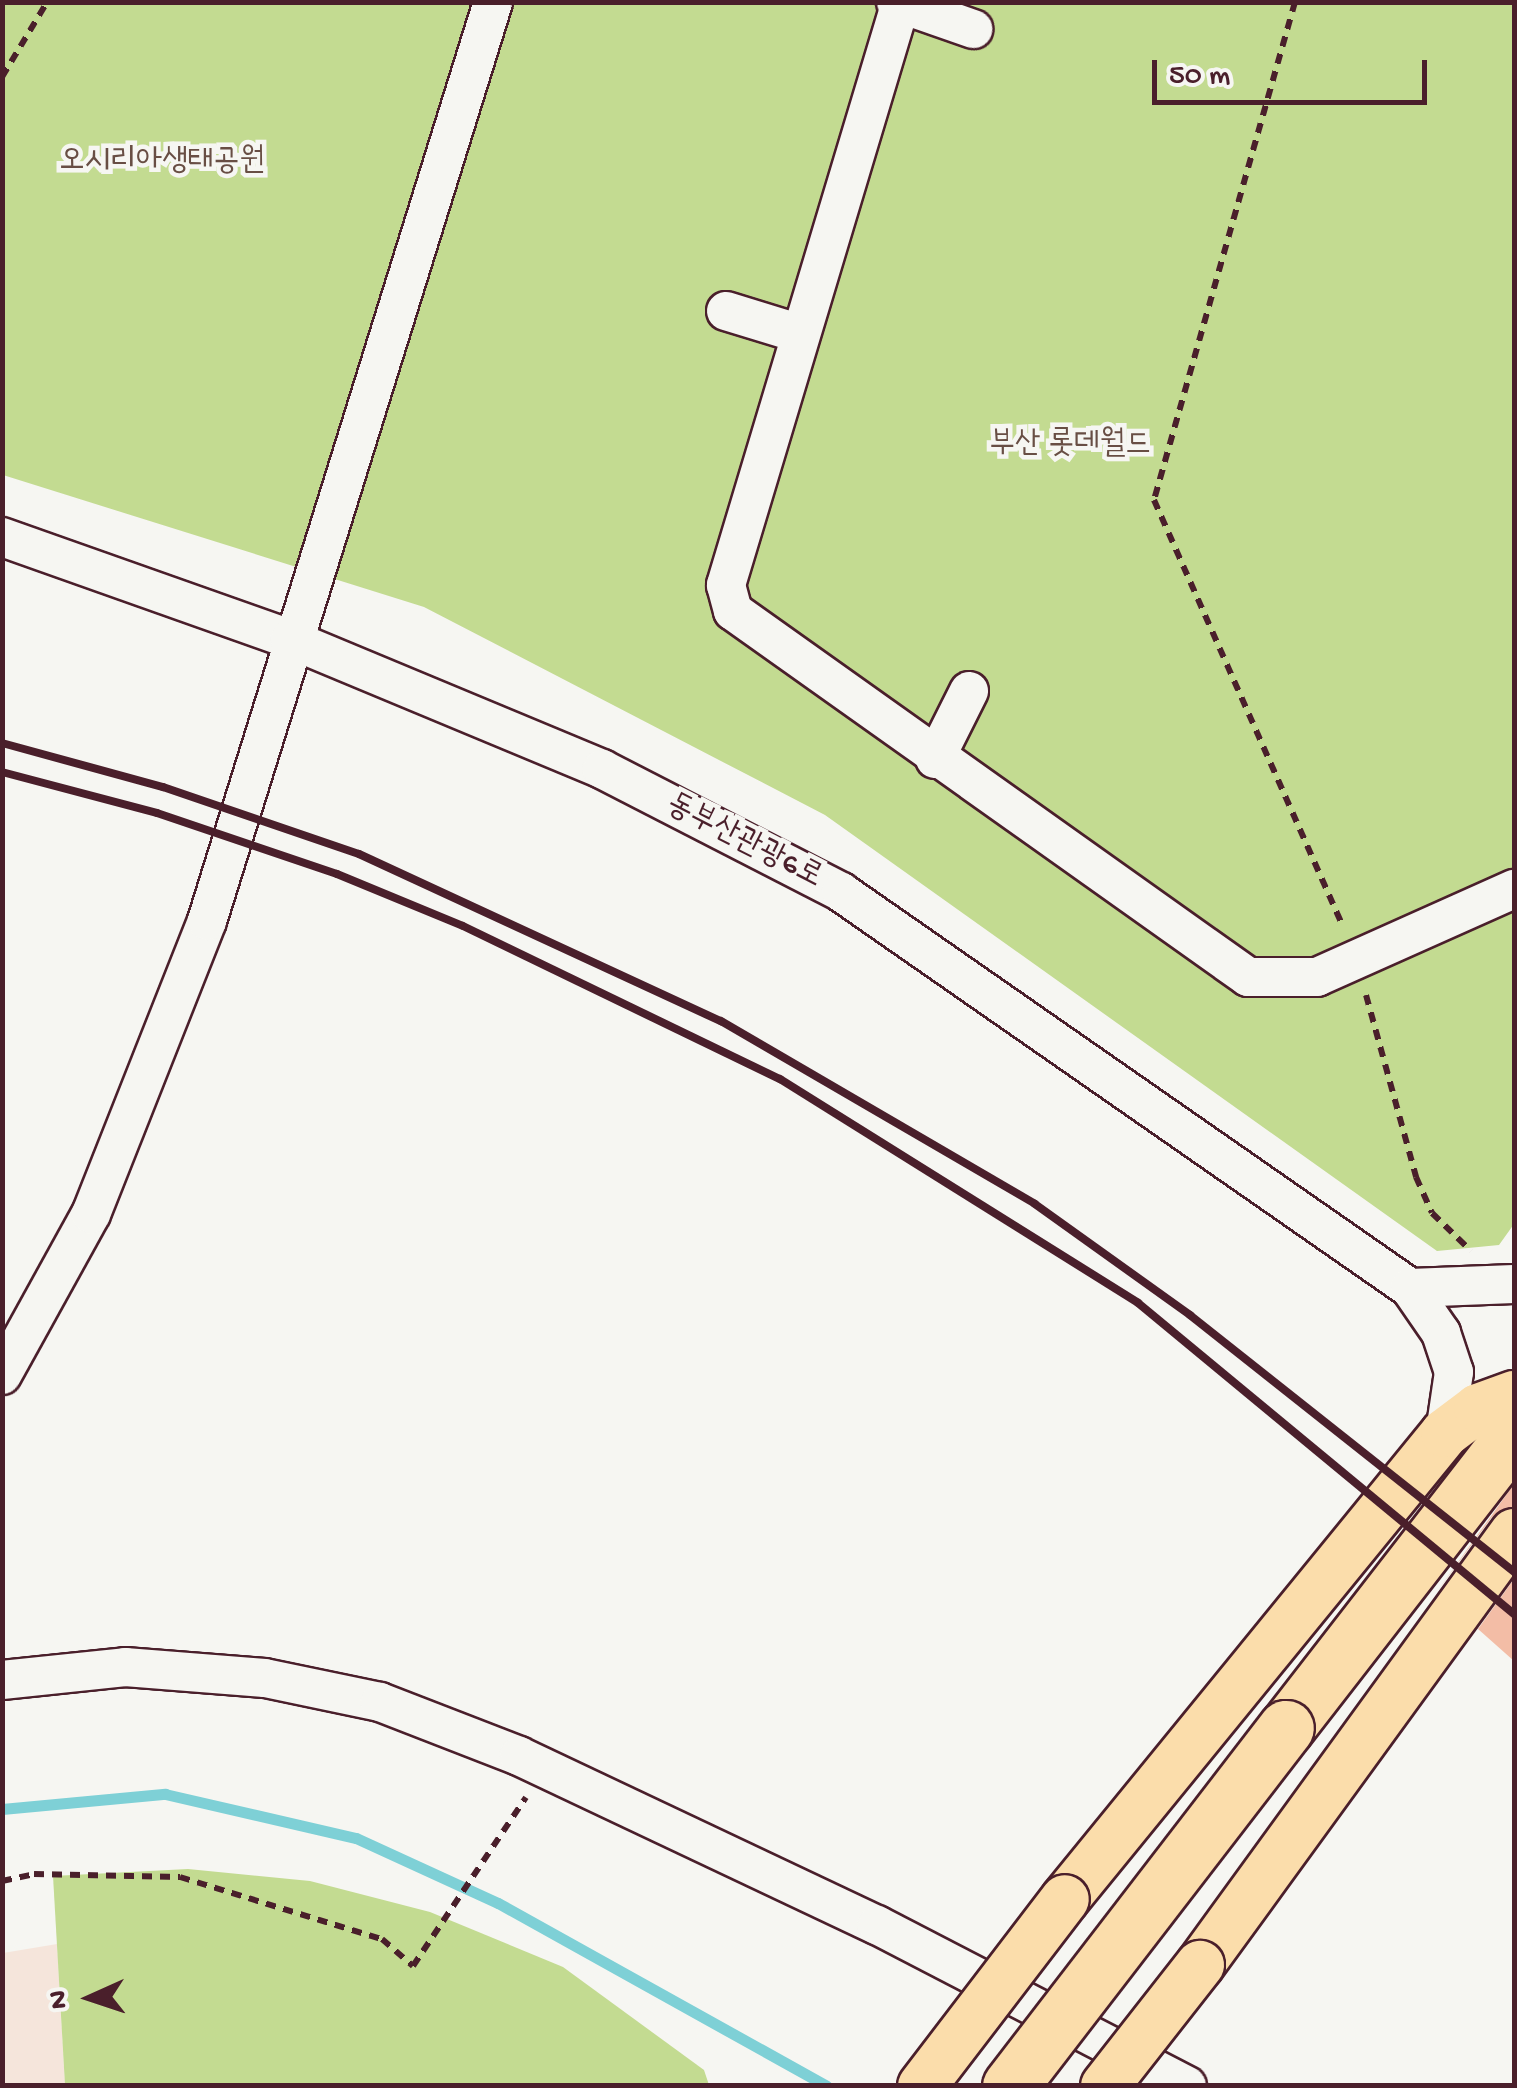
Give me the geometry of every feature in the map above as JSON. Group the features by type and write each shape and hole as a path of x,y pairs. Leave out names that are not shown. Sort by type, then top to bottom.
{"highway":[{"path":"1010,2086 1514,1434"}],"main road":[{"path":"922,2086 1065,1899 1445,1433 1478,1408 1514,1395"},
{"path":"1106,2086 1200,1966 1514,1533"}],"street":[{"path":"2,1374 90,1214 154,1061 206,921 290,639 493,2"},
{"path":"973,29 899,3 726,585 732,612 1248,977 1282,983 1358,961 1514,889"},
{"path":"726,311 801,334"},
{"name":"동부산관광6로","path":"2,537 290,639 602,769 841,892 1410,1288 1441,1333 1454,1372 1445,1433"},
{"path":"935,759 968,691"},
{"path":"1410,1288 1514,1284"},
{"path":"2,1680 125,1667 265,1678 380,1702 546,1768 1081,2030 1187,2086"}],"path":[{"path":"2,77 47,2"},
{"path":"1295,2 1154,500 1358,961 1393,1098 1432,1213 1478,1258"},
{"path":"2,1881 34,1874 180,1876 382,1940 413,1966 546,1768"}],"shaded area":[{"path":"57,1944 65,2085 3,2086 3,1953"}],"green space":[{"name":"부산 롯데월드","path":"2,3 1514,3 1514,1224 1499,1245 1437,1251 825,815 424,607 3,475"},
{"path":"188,1869 310,1881 430,1912 563,1967 704,2070 709,2085 65,2085 53,1876"}],"building":[{"path":"1514,1484 1514,1506 1492,1517 1436,1593"},
{"path":"1514,1579 1514,1661 1478,1629"}],"waterway":[{"path":"2,1809 165,1794 356,1838 498,1903 827,2086"}],"railway":[{"path":"2,743 163,787 359,854 721,1021 1035,1204 1190,1315 1514,1572"},
{"path":"2,772 157,813 337,874 463,926 780,1079 1138,1303 1514,1614"}],"park label":[{"name":"오시리아생태공원","path":"162,162"}]}
